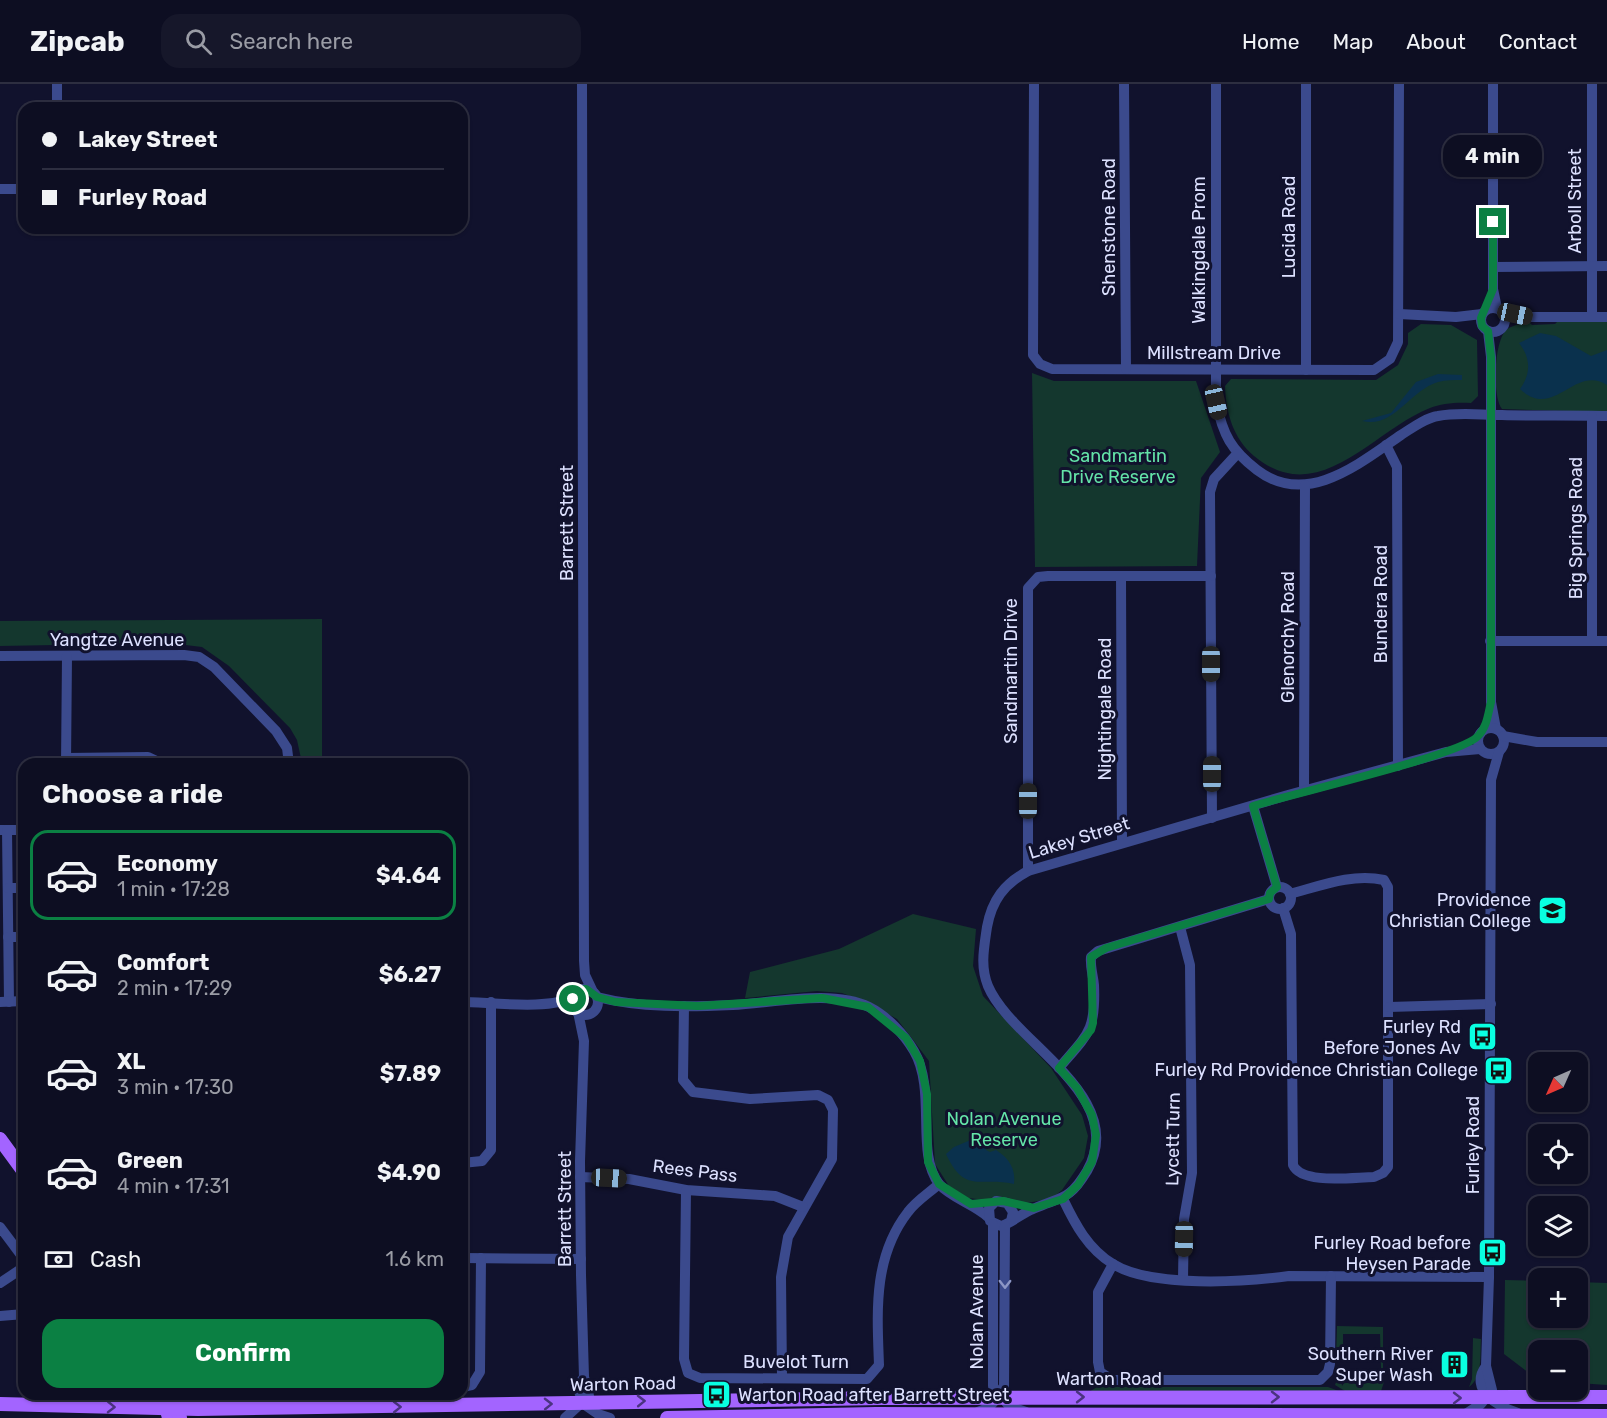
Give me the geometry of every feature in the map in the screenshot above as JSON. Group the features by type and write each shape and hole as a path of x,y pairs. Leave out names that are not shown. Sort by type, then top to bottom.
{"main road":[{"path":"0,1139 18,1164"},
{"name":"Warton Road","path":"0,1404 174,1413 853,1398 1607,1397"},
{"path":"166,1400 174,1413"},
{"name":"Warton Road","path":"667,1418 973,1414 1607,1416"}],"street":[{"path":"57,84 57,102"},
{"name":"Barrett Street","path":"582,84 584,961 585,975 595,994"},
{"name":"Millstream Drive","path":"1034,84 1033,355 1040,364 1052,369 1215,370 1374,370 1390,359 1398,342 1399,314 1399,84"},
{"name":"Shenstone Road","path":"1124,84 1126,369"},
{"name":"Walkingdale Prom","path":"1216,84 1216,402 1220,419 1237,454 1262,474 1287,483 1305,485 1335,478 1435,416 1467,413 1607,416"},
{"name":"Lucida Road","path":"1306,84 1306,370"},
{"path":"1481,742 1491,702 1490,415 1493,328 1493,84"},
{"name":"Arboll Street","path":"1592,84 1592,317"},
{"path":"0,189 18,189"},
{"path":"1493,267 1607,267"},
{"path":"1399,314 1456,317 1492,311 1529,317 1607,317"},
{"path":"1492,311 1505,318 1493,328"},
{"path":"1456,317 1493,328 1529,317"},
{"name":"Big Springs Road","path":"1592,416 1592,641"},
{"name":"Bundera Road","path":"1386,445 1397,466 1398,765"},
{"path":"1212,818 1210,492 1214,479 1237,454"},
{"name":"Glenorchy Road","path":"1304,790 1305,485"},
{"name":"Nightingale Road","path":"1121,576 1122,842"},
{"name":"Sandmartin Drive","path":"1028,871 1028,588 1038,577 1211,576"},
{"path":"1490,641 1607,641"},
{"name":"Yangtze Avenue","path":"0,656 184,655 199,657 213,667 284,739 288,758"},
{"path":"66,758 67,656"},
{"path":"1491,702 1500,732 1500,750"},
{"name":"Lakey Street","path":"1063,1199 1078,1185 1092,1162 1096,1135 1092,1115 1077,1088 998,1002 989,988 982,966 994,902 1010,882 1028,871 1122,842 1481,742 1500,732 1537,742"},
{"name":"Lakey Street","path":"1481,742 1491,755 1500,750 1537,742 1607,742"},
{"name":"Furley Road","path":"1481,742 1491,780 1489,1277 1486,1366 1492,1390 1487,1398"},
{"name":"Furley Road","path":"1491,780 1500,750"},
{"path":"128,758 150,758"},
{"path":"1253,806 1277,887"},
{"path":"4,830 6,939 4,1002"},
{"path":"1283,908 1291,934 1293,1165 1296,1172 1308,1178 1374,1177 1383,1173 1388,1167 1389,894 1384,880 1353,879 1290,894"},
{"path":"1277,887 1286,889 1290,894 1290,901 1283,908"},
{"path":"1277,887 1270,893 1269,899 1272,906 1283,908"},
{"path":"1059,1068 1091,1030 1093,1023 1091,957 1106,948 1269,899"},
{"name":"Lycett Turn","path":"1180,927 1190,965 1192,1173 1184,1219 1183,1280"},
{"name":"Barrett Street","path":"577,993 584,961"},
{"path":"577,993 573,1003 577,1011"},
{"path":"468,1002 562,1002 577,993 595,994 616,1002 684,1006 822,998 868,1007 906,1038 920,1061 927,1094 928,1162 939,1184 971,1204 991,1221 1008,1223 1034,1208 1063,1199 1080,1232 1093,1248 1113,1264 1136,1274 1183,1280 1257,1280 1331,1276 1489,1277"},
{"path":"593,1011 595,994"},
{"path":"468,1162 482,1161 491,1150 491,1002"},
{"path":"545,1003 577,1011 593,1011 616,1002"},
{"path":"1389,1007 1459,1005 1470,1010 1491,1008"},
{"path":"684,1006 683,1080 693,1092 750,1099 818,1095 824,1096 831,1105 832,1160 803,1207 788,1237 781,1277 782,1378"},
{"name":"Barrett Street","path":"577,1011 584,1041 580,1177 581,1259 584,1377 589,1396 582,1403"},
{"name":"Barrett Street","path":"584,1041 593,1011"},
{"name":"Rees Pass","path":"580,1177 630,1179 686,1190 775,1196 803,1207"},
{"name":"Buvelot Turn","path":"686,1190 684,1359 688,1373 699,1378 867,1379 879,1365 876,1298 886,1249 908,1211 939,1184"},
{"path":"971,1204 1003,1201 1034,1208"},
{"path":"991,1221 989,1208 994,1203"},
{"path":"1008,1223 1013,1212 1009,1204"},
{"name":"Nolan Avenue","path":"991,1221 993,1386 1000,1398 1005,1383 1008,1223"},
{"path":"0,1227 18,1251"},
{"path":"468,1258 581,1259"},
{"path":"468,1386 472,1385 480,1372 481,1258"},
{"path":"1113,1264 1098,1292 1098,1362 1100,1372 1112,1380 1320,1380 1328,1372 1330,1364 1331,1276"},
{"path":"0,1283 18,1271"},
{"path":"0,1316 18,1314"},
{"path":"853,1398 877,1417 883,1405 894,1398"},
{"path":"973,1414 988,1408 1000,1398 1009,1406 1035,1414"},
{"path":"1464,1415 1487,1398 1498,1406 1525,1415"},
{"path":"565,1418 582,1403 591,1410 610,1418"}],"green space":[{"path":"1558,321 1607,321 1607,412 1502,409 1497,393 1496,370 1502,336 1506,330 1514,326 1529,322 1532,325 1555,324"},
{"path":"1421,324 1451,325 1477,340 1478,396 1471,403 1450,403 1430,408 1345,460 1323,470 1301,474 1278,470 1254,456 1236,433 1229,415 1225,386 1231,379 1376,380 1398,365 1408,344 1408,333"},
{"name":"Sandmartin Drive Reserve","path":"1032,373 1054,381 1196,381 1220,452 1201,478 1197,566 1035,567"},
{"path":"322,619 322,758 301,758 297,740 290,728 229,666 202,647 169,643 0,646 0,621"},
{"name":"Nolan Avenue Reserve","path":"913,914 976,929 973,966 983,996 1051,1068 1082,1115 1088,1136 1084,1158 1062,1190 1051,1199 1020,1204 968,1198 949,1186 935,1164 929,1061 897,1019 868,1003 842,993 817,991 745,998 750,972 839,949"},
{"path":"1505,1280 1528,1281 1528,1328 1588,1328 1588,1282 1607,1283 1607,1385 1588,1384 1588,1340 1528,1340 1528,1372 1504,1354"},
{"path":"1337,1326 1383,1327 1383,1368 1381,1368 1380,1334 1343,1334 1343,1356 1336,1357"},
{"path":"1473,1338 1481,1339 1479,1371 1469,1387 1472,1379"},
{"path":"1338,1377 1341,1377 1342,1386 1344,1383 1381,1383 1381,1377 1384,1382 1381,1391 1345,1391 1335,1385"},
{"path":"1097,1387 1328,1387 1344,1393 1089,1392"}],"water":[{"path":"1540,333 1556,336 1591,356 1607,350 1607,385 1595,380 1584,381 1543,399 1532,397 1520,389 1526,378 1528,366 1526,354 1519,343"},
{"path":"1438,374 1462,375 1462,380 1447,380 1428,386 1393,414 1373,422 1362,421 1391,413 1416,382"},
{"path":"973,1139 985,1145 986,1150 990,1152 996,1150 1005,1157 1013,1169 1014,1184 974,1181 960,1175 946,1154 954,1147"}],"place":[{"name":"Providence Christian College","path":"1552,910"},
{"name":"Furley Rd Before Jones Av","path":"1482,1037"},
{"name":"Furley Rd Providence Christian College","path":"1499,1070"},
{"name":"Furley Road before Heysen Parade","path":"1492,1253"},
{"name":"Southern River Super Wash","path":"1454,1364"},
{"name":"Warton Road after Barrett Street","path":"717,1395"}],"route":[{"path":"573,999 579,990 586,989 597,997 616,1002 698,1006 822,998 868,1007 891,1023 906,1038 920,1061 927,1094 928,1162 939,1184 971,1204 1003,1201 1034,1208 1063,1199 1078,1185 1092,1162 1096,1135 1092,1115 1077,1088 1059,1068 1091,1030 1095,1013 1091,957 1106,948 1269,899 1270,893 1277,887 1253,806 1446,752 1478,738 1484,729 1491,702 1491,357 1488,331 1482,326 1481,318 1493,289 1493,222"}]}
